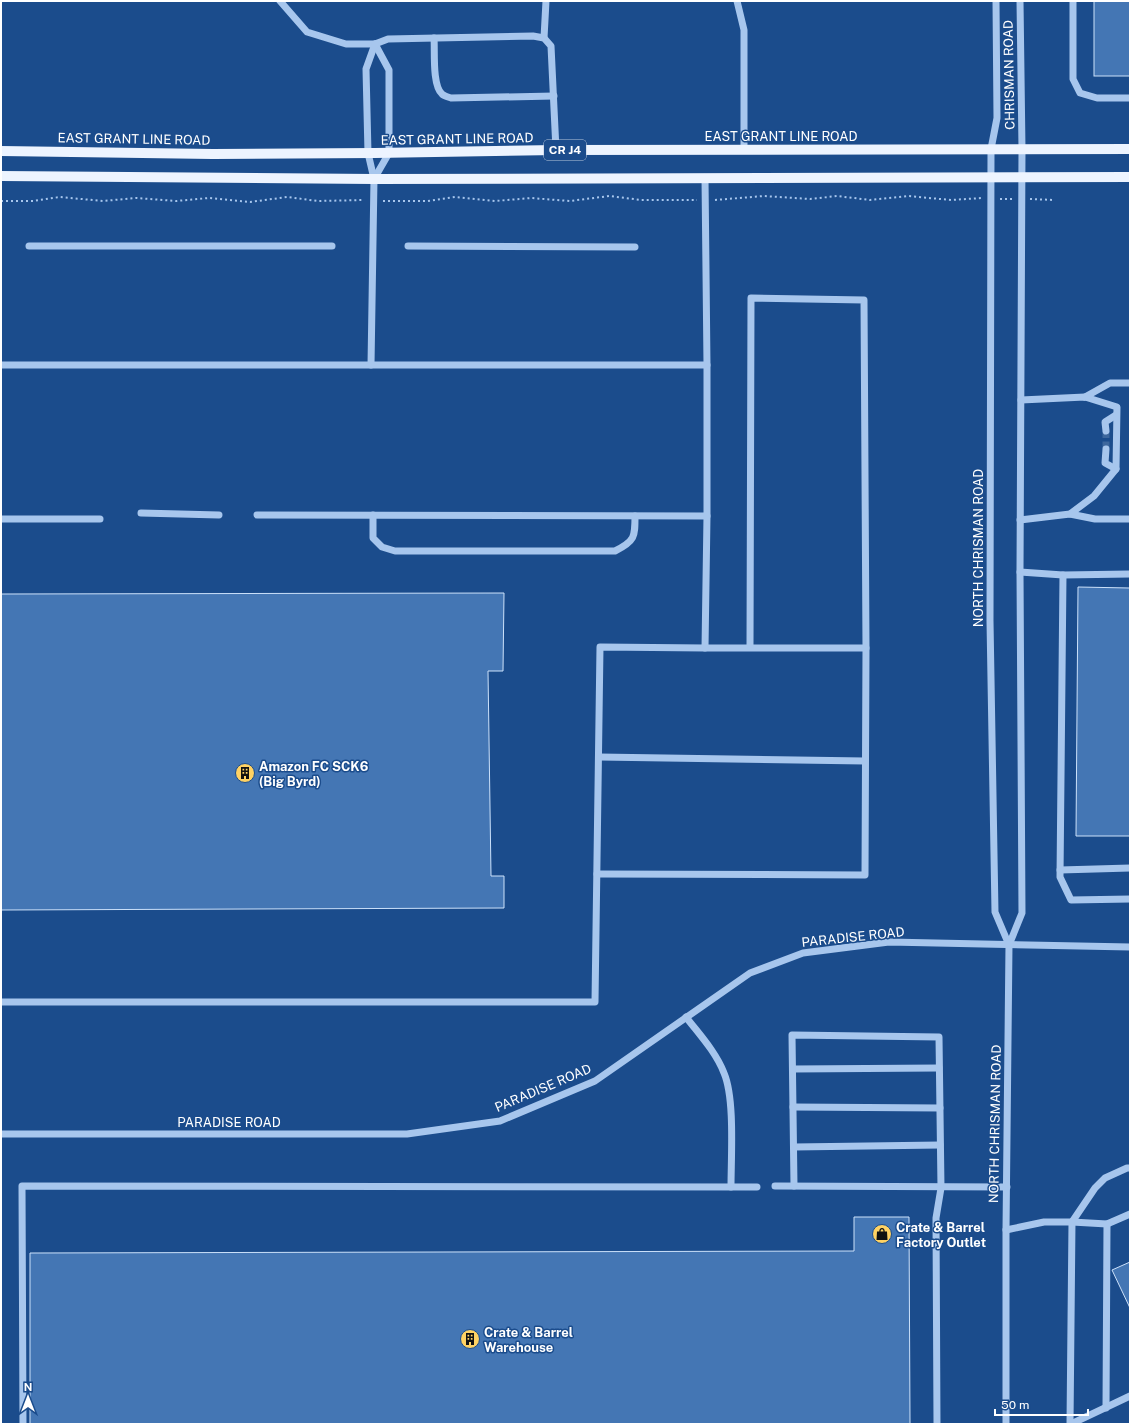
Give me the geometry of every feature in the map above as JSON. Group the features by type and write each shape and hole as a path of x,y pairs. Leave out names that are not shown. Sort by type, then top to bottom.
{"main road":[{"name":"EAST GRANT LINE ROAD","path":"1,150 389,153 556,150 1130,149"},
{"name":"CR J4","path":"1,176 374,179 1130,177"}],"street":[{"path":"280,1 308,32 346,44 375,44 388,39 533,36 544,38 551,46 556,150"},
{"path":"544,38 546,1"},
{"path":"737,1 744,30 744,149"},
{"name":"CHRISMAN ROAD","path":"991,149 997,118 996,1"},
{"name":"CHRISMAN ROAD","path":"1020,1 1022,149"},
{"path":"1073,1 1073,78 1080,93 1097,98 1130,98"},
{"path":"434,38 437,88 442,95 451,98 554,96"},
{"path":"374,179 389,153 389,70 375,44"},
{"path":"371,365 374,179 368,153 366,70 375,44"},
{"name":"NORTH CHRISMAN ROAD","path":"991,149 990,621 995,912 1009,945"},
{"name":"NORTH CHRISMAN ROAD","path":"1006,1424 1006,1230 1009,945 1022,913 1020,520 1022,149"},
{"path":"705,648 707,516 706,178"},
{"path":"29,246 332,246"},
{"path":"408,246 635,247"},
{"path":"597,874 865,875 866,648 864,300 751,298 750,648"},
{"path":"1,365 707,365"},
{"path":"1085,398 1110,384 1130,384"},
{"path":"1021,400 1085,398 1117,407 1116,469 1094,496 1070,514"},
{"path":"1106,431 1105,422 1116,415"},
{"path":"1106,449 1105,463 1116,469"},
{"path":"141,514 219,515"},
{"path":"257,514 707,516"},
{"path":"1020,520 1070,514 1094,520 1130,520"},
{"path":"373,515 373,538 382,548 396,551 615,551 628,545 635,535 635,516"},
{"path":"1,520 100,519"},
{"path":"1020,572 1041,572 1063,575 1130,574"},
{"path":"1063,575 1060,877 1071,900 1130,899"},
{"path":"1,1002 595,1002 600,647 866,648"},
{"path":"599,757 866,761"},
{"path":"1060,870 1130,868"},
{"name":"PARADISE ROAD","path":"1,1134 407,1134 500,1121 595,1081 750,973 803,953 889,942 1130,947"},
{"path":"686,1017 712,1050 724,1073 730,1094 731,1187"},
{"path":"794,1186 792,1035 939,1037 941,1188 936,1218 937,1424"},
{"path":"793,1069 939,1068"},
{"path":"793,1107 940,1108"},
{"path":"794,1148 940,1145"},
{"path":"1130,1168 1105,1178 1095,1188 1072,1222 1071,1424 1130,1396"},
{"path":"23,1424 22,1186 757,1187"},
{"path":"775,1186 941,1188 1007,1187"},
{"path":"1006,1230 1044,1222 1107,1224 1130,1214"},
{"path":"1106,1408 1107,1224"}],"path":[{"path":"1,201 33,201 60,197 103,201 136,198 176,201 209,198 250,202 286,197 318,201 428,201 455,197 495,201 531,198 570,201 609,196 641,200 741,199 764,196 810,200 837,196 870,200 908,196 951,200 1055,200"}],"building":[{"path":"1094,1 1130,1 1130,76 1094,76"},
{"path":"1078,587 1130,588 1130,836 1076,836"},
{"name":"Amazon FC SCK6 (Big Byrd)","path":"504,593 503,671 488,671 491,876 504,876 504,908 1,910 1,594"},
{"name":"Crate & Barrel Warehouse","path":"854,1217 909,1217 910,1424 30,1424 30,1253 854,1251"},
{"path":"1130,1262 1130,1308 1112,1270"}],"tunnel":[{"path":"1106,431 1106,449"}],"place":[{"name":"Amazon FC SCK6 (Big Byrd)","path":"245,773"},
{"name":"Crate & Barrel Factory Outlet","path":"882,1234"},
{"name":"Crate & Barrel Warehouse","path":"470,1339"}]}
